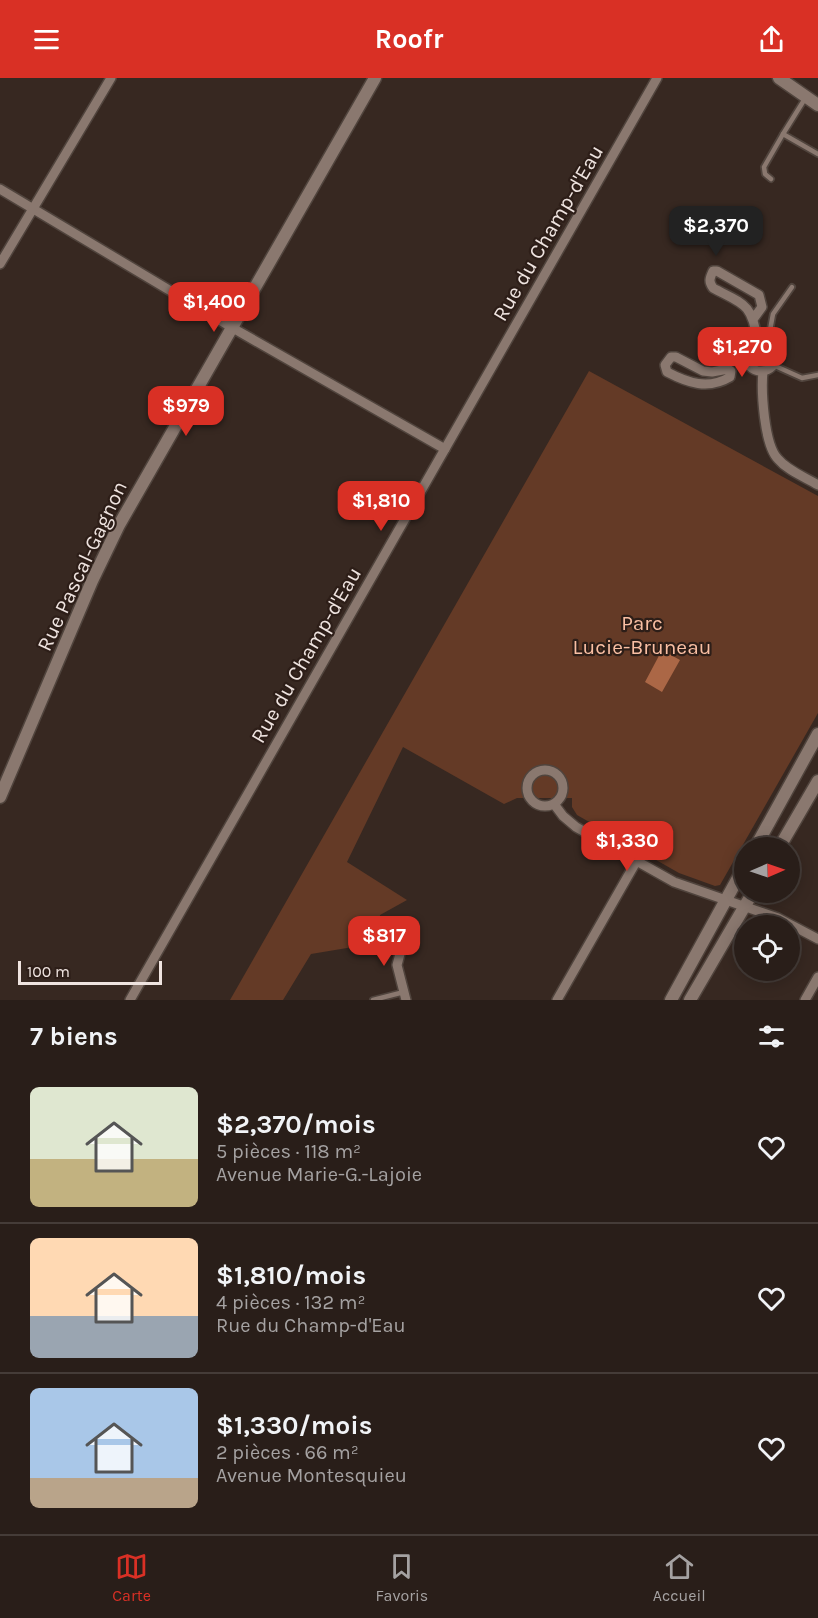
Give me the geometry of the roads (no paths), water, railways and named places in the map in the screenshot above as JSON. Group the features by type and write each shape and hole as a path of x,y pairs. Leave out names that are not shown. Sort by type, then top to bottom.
{"street":[{"path":"0,264 111,78"},
{"name":"Rue Pascal-Gagnon","path":"0,797 111,542 231,327 375,78"},
{"name":"Rue du Champ-d'Eau","path":"130,1000 657,78"},
{"path":"779,78 818,105"},
{"path":"0,189 231,327 445,449"},
{"path":"754,318 762,307 759,295 717,271 713,271 710,278 713,288 742,304 754,318 757,339"},
{"path":"757,339 768,341 777,352 773,365 763,371 752,368 747,362 746,349 757,339"},
{"path":"731,371 728,369 702,371 676,357 671,357 664,365 667,372 694,383 705,384 725,380 730,376 731,371 747,362"},
{"path":"763,371 761,383 772,451 784,465 818,485"},
{"path":"762,837 814,750 818,734"},
{"path":"546,769 557,774 561,779 562,796 554,804 541,806 530,800 527,794 527,782 535,772 546,769"},
{"path":"785,837 818,781"},
{"path":"554,804 576,827 674,882 798,927 818,939"},
{"path":"557,1000 636,862"},
{"path":"671,1000 734,887"},
{"path":"690,1000 746,903"},
{"path":"405,935 397,965 405,996"},
{"path":"805,1000 818,977"}],"lane":[{"path":"771,179 765,174 764,167 807,96"},
{"path":"783,134 818,154"},
{"path":"768,341 773,314 792,287"},
{"path":"773,365 802,378 818,375"},
{"path":"373,1000 405,996"}],"park label":[{"name":"Parc Lucie-Bruneau","path":"642,635"}]}
